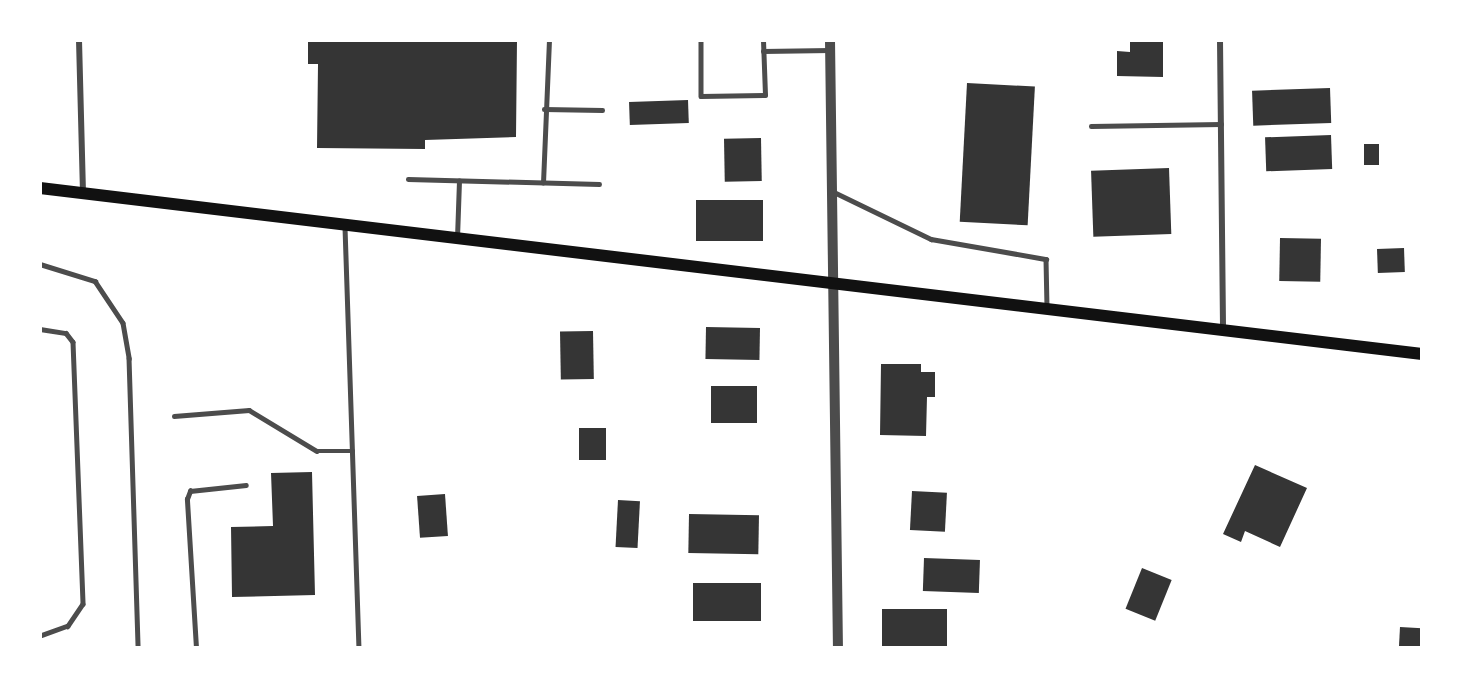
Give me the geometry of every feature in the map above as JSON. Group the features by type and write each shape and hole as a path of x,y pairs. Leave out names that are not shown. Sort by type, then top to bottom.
{"main road":[{"path":"40,188 1422,354"}],"street":[{"path":"79,40 83,193"},
{"path":"1220,40 1224,330"},
{"path":"830,45 834,192 838,648"}],"lane":[{"path":"543,183 544,109 549,40"},
{"path":"701,40 701,96 765,95 763,40"},
{"path":"763,51 830,45"},
{"path":"544,109 603,110"},
{"path":"1091,126 1221,124"},
{"path":"408,179 599,184"},
{"path":"457,238 459,181"},
{"path":"834,192 931,239 1046,260 1047,309"},
{"path":"345,224 359,648"},
{"path":"40,264 95,281 123,322 129,358 138,645"},
{"path":"40,329 66,333 73,342 83,604 68,627 40,636"},
{"path":"174,416 249,410 317,452 353,451"},
{"path":"195,648 187,499 190,491 246,485"},
{"path":"121,648 138,645 181,648"}],"building":[{"path":"308,40 517,40 516,137 425,140 425,149 317,148 318,64 308,64"},
{"path":"1130,40 1163,40 1163,77 1117,76 1117,51 1130,52"},
{"path":"967,83 1035,87 1028,225 960,222"},
{"path":"1330,88 1331,123 1253,126 1252,91"},
{"path":"688,100 689,123 630,125 629,102"},
{"path":"1331,135 1332,169 1266,171 1265,137"},
{"path":"761,138 762,181 725,182 724,139"},
{"path":"1364,144 1379,144 1379,165 1364,165"},
{"path":"1169,168 1171,234 1093,237 1091,171"},
{"path":"696,200 763,200 763,241 696,241"},
{"path":"1280,238 1321,239 1320,282 1279,281"},
{"path":"1404,248 1405,272 1378,273 1377,249"},
{"path":"706,327 760,328 759,360 705,359"},
{"path":"593,331 594,379 561,380 560,332"},
{"path":"881,364 921,364 921,372 935,372 935,397 927,397 926,436 880,435"},
{"path":"711,386 757,386 757,423 711,423"},
{"path":"579,428 606,428 606,460 579,460"},
{"path":"1255,465 1307,488 1280,547 1245,531 1241,542 1223,534"},
{"path":"312,472 315,595 232,597 231,527 273,526 271,473"},
{"path":"912,491 947,493 945,532 910,530"},
{"path":"445,494 448,536 420,538 417,496"},
{"path":"618,500 640,501 638,548 616,547"},
{"path":"689,514 759,515 758,554 688,553"},
{"path":"924,558 980,560 979,593 923,591"},
{"path":"1142,568 1172,580 1155,621 1126,609"},
{"path":"693,583 761,583 761,621 693,621"},
{"path":"882,609 947,609 947,648 882,648"},
{"path":"1400,627 1422,628 1421,648 1399,648"}]}
